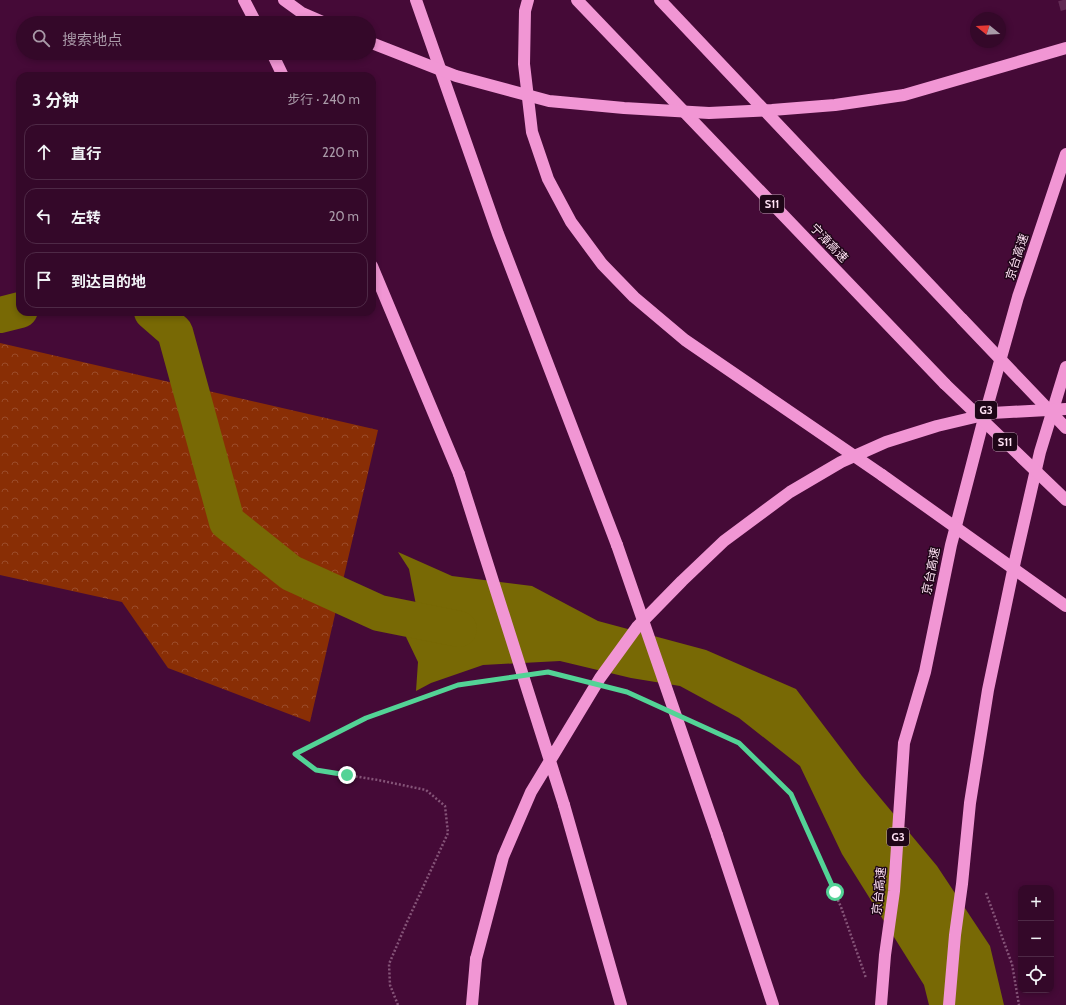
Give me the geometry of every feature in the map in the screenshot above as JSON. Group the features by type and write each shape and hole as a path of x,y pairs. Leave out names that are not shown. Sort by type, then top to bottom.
{"highway":[{"path":"244,0 252,16"},
{"path":"284,0 302,13 309,16"},
{"path":"416,0 498,234 616,545 717,835 773,1005"},
{"path":"528,0 525,11 524,64 532,132 548,179 571,222 597,258 634,297 685,340 882,475 1066,606"},
{"name":"宁漳高速","path":"577,0 945,384 1066,500"},
{"path":"660,0 1066,428"},
{"path":"376,45 456,76 549,101 624,108 709,113 835,105 904,96 1066,48"},
{"path":"275,60 281,72"},
{"name":"京台高速","path":"880,1005 894,891 904,743 926,672 951,545 984,418 1018,297 1066,154"},
{"path":"376,276 459,474 564,805 621,1005"},
{"path":"948,1005 970,803 988,690 1040,452 1066,367"},
{"path":"472,1005 476,959 503,858 531,792 600,678 637,627 682,581 724,541 790,492 841,462 886,442 938,426 992,413 1066,409"}],"path":[{"path":"533,674 548,672 584,681"},
{"path":"398,1005 390,984 390,964 406,922 448,833 445,806 426,790 316,770 295,754 366,718 458,685 511,677"},
{"path":"605,686 627,692 662,708"},
{"path":"690,721 739,743 791,794 841,907 868,984"},
{"path":"986,893 1012,964 1019,1005"}],"green space":[{"path":"0,343 378,430 310,722 168,668 122,602 0,575"}],"shaded area":[{"path":"398,552 452,576 532,586 598,621 706,650 796,689 862,776 937,866 990,946 1004,1005 929,1005 924,985 842,854 800,766 739,718 680,686 631,678 560,661 483,665 431,683 416,691 418,662 406,637 416,605 409,569"}],"waterway":[{"path":"0,315 16,311"},
{"path":"157,316 175,332 227,522 291,573 379,613 459,629"}],"tunnel":[{"path":"1063,0 1066,11"}],"route":[{"path":"347,775 316,770 295,754 366,718 458,685 548,672 627,692 739,743 791,794 835,892"}]}
